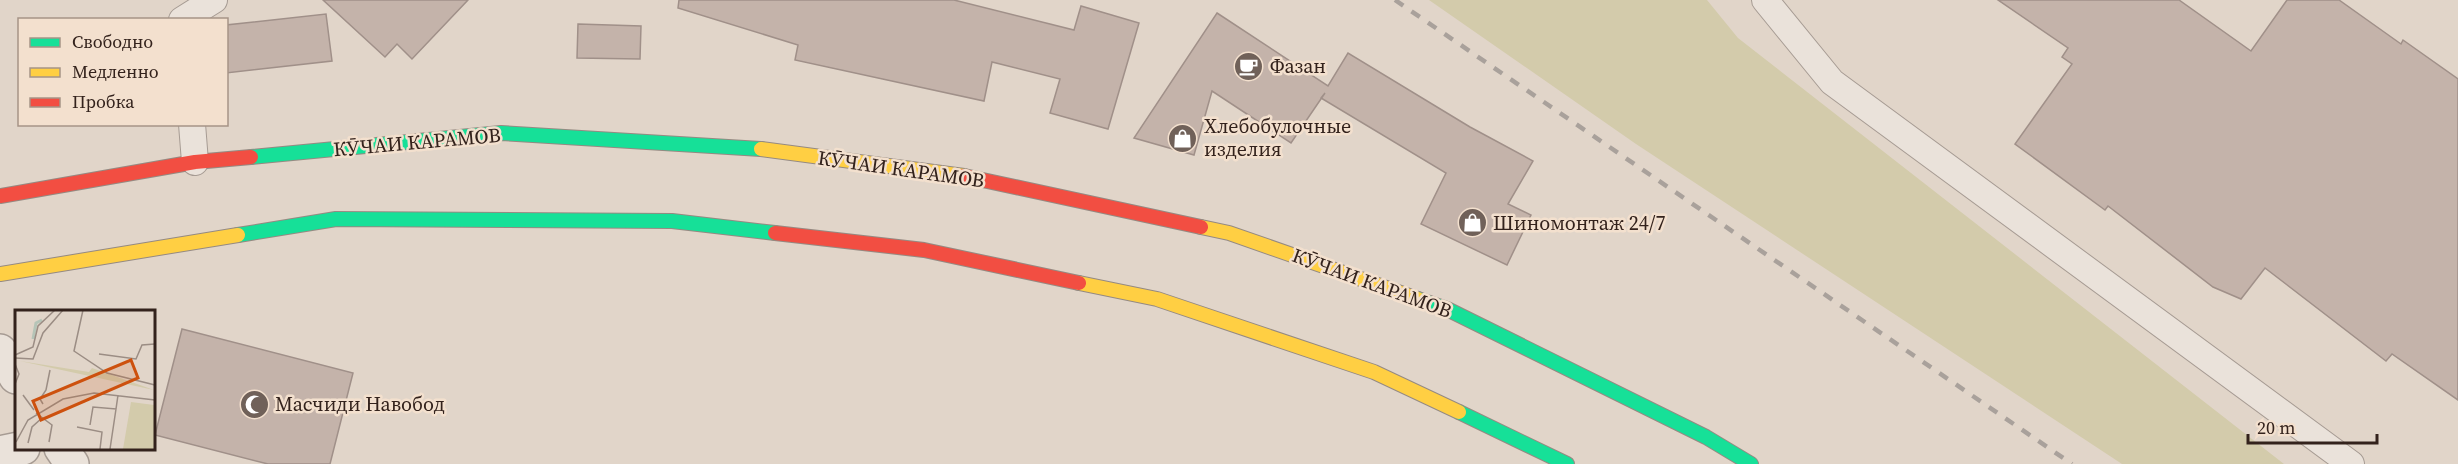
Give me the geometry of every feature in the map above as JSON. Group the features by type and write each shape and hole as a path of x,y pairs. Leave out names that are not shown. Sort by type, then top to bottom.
{"main road":[{"name":"КӮЧАИ КАРАМОВ","path":"0,196 195,162 501,133 746,147 965,176 1229,233 1448,309 1706,437 1751,464"},
{"path":"0,274 336,219 672,221 924,250 1168,302 1374,372 1567,464"}],"street":[{"path":"0,351 15,375"},
{"path":"0,453 15,449"},
{"path":"62,449 72,464"}],"lane":[{"path":"185,18 214,0"},
{"path":"1765,0 1832,82 2351,464"},
{"path":"192,126 195,162"}],"shaded area":[{"path":"1429,0 1707,0 1738,38 2284,464 2122,464 1636,144"}],"building":[{"path":"323,0 468,0 412,59 397,44 385,57"},
{"path":"679,0 954,0 1074,30 1081,6 1139,23 1108,129 1050,113 1060,79 992,62 984,101 795,60 798,45 678,8"},
{"path":"1998,0 2179,0 2251,51 2287,0 2339,0 2401,44 2403,40 2458,79 2458,400 2392,354 2386,361 2265,268 2241,299 2213,287 2108,206 2105,210 2015,144 2072,64 2062,57 2068,48"},
{"path":"1217,13 1328,86 1348,53 1470,127 1533,161 1508,204 1531,215 1507,265 1421,224 1446,173 1321,98 1291,143 1212,91 1194,155 1134,138"},
{"path":"326,14 332,61 228,73 228,25"},
{"path":"578,24 641,26 640,59 577,58"},
{"name":"Масчиди Навобод","path":"182,329 353,373 330,464 268,464 155,435"}],"railway":[{"path":"1395,0 2072,464"}],"traffic: fast":[{"path":"251,157 501,133 761,149"},
{"path":"238,235 336,219 672,221 775,233"},
{"path":"1418,299 1447,309 1706,437 1751,464"},
{"path":"1459,412 1567,464"}],"traffic: slow":[{"path":"761,149 964,176"},
{"path":"1201,227 1229,233 1418,299"},
{"path":"0,274 238,235"},
{"path":"1079,283 1157,299 1374,372 1459,412"}],"traffic: jam":[{"path":"0,196 195,162 251,157"},
{"path":"964,176 1201,227"},
{"path":"775,233 924,250 1079,283"}],"place":[{"name":"Фазан","path":"1249,66"},
{"name":"Хлебобулочные изделия","path":"1183,138"},
{"name":"Шиномонтаж 24/7","path":"1472,223"},
{"name":"Масчиди Навобод","path":"254,404"}]}
